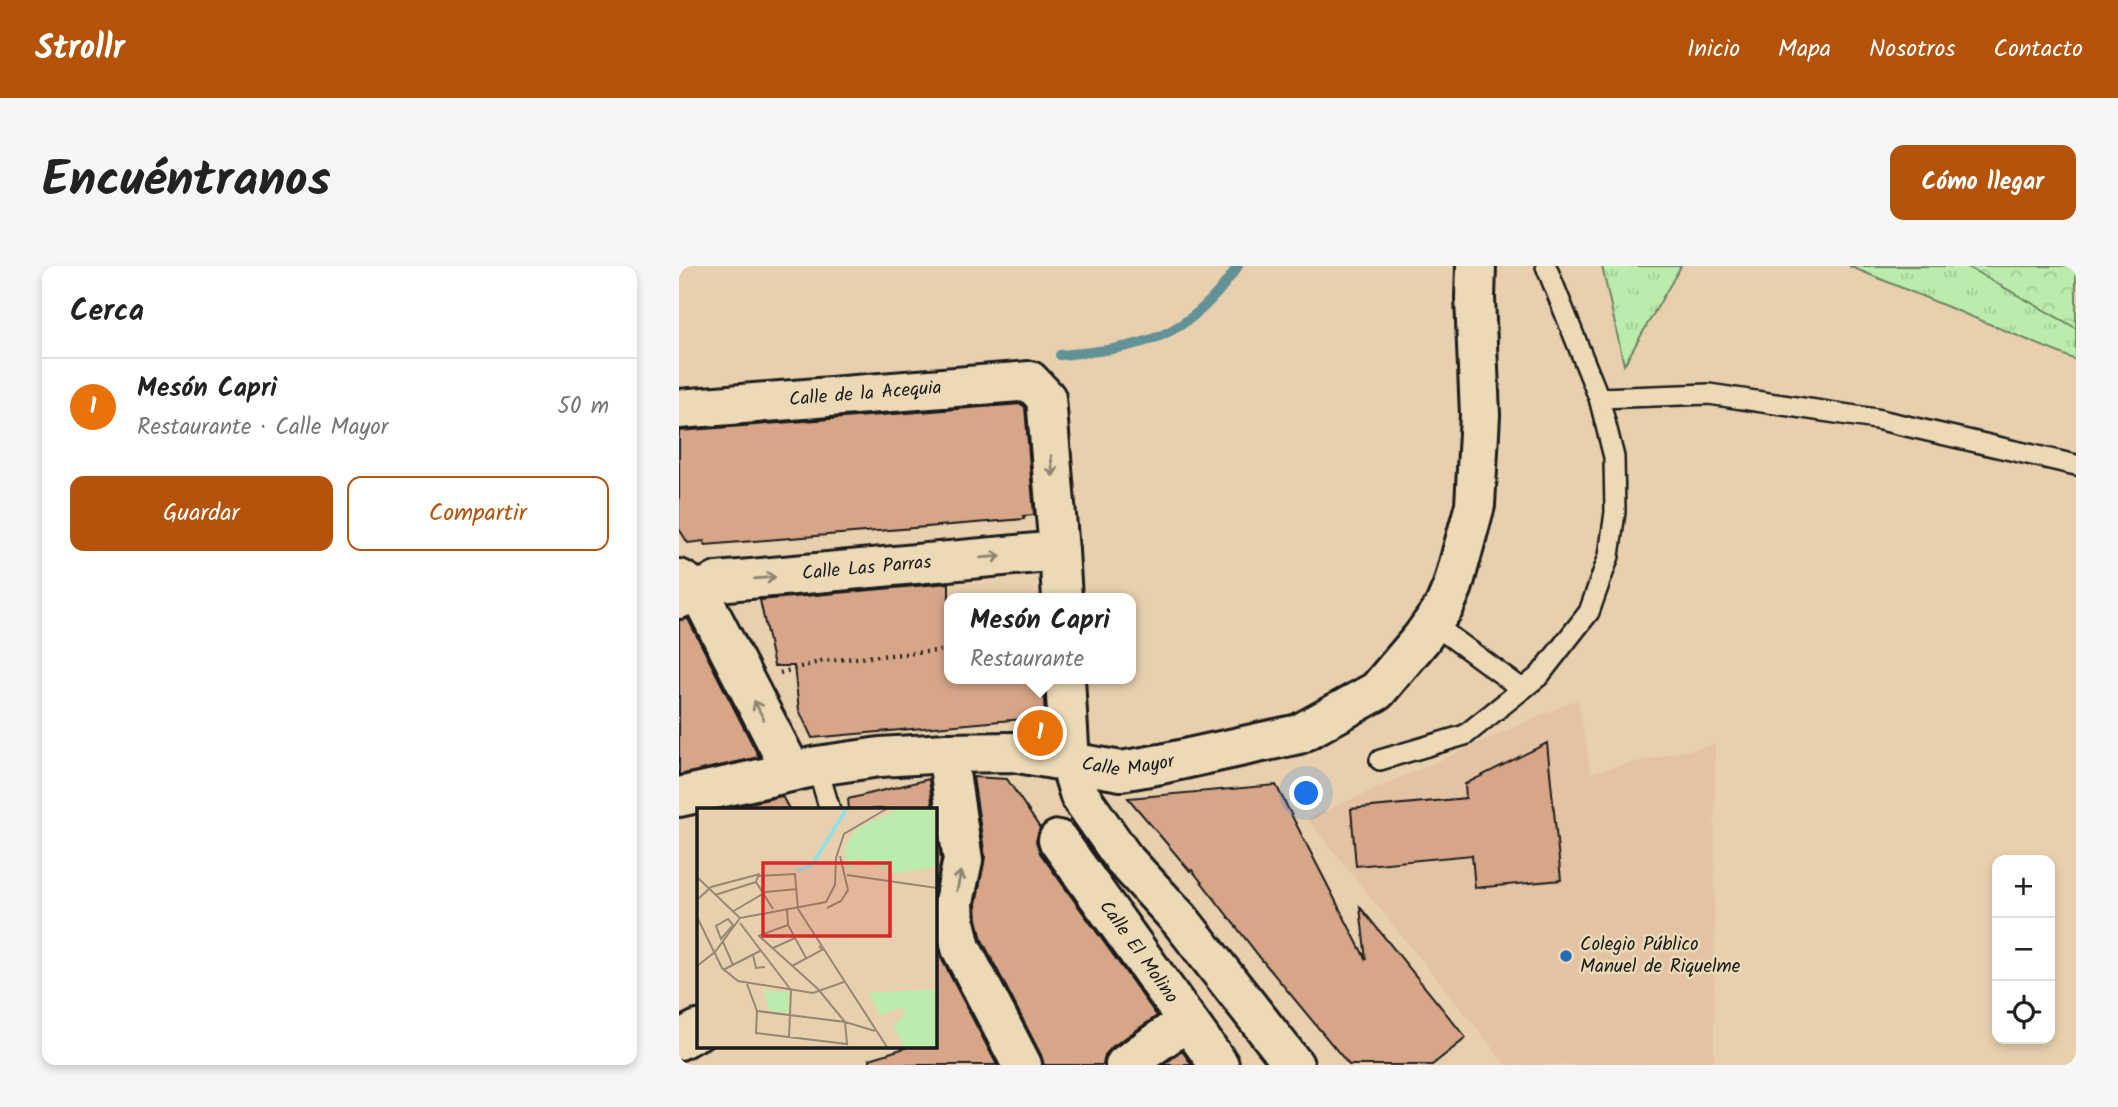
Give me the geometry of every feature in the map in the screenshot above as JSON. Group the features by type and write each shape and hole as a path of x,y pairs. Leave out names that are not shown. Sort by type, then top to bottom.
{"street":[{"name":"Calle Mayor","path":"679,797 804,768 947,753 1013,752 1121,771 1299,734 1377,691 1438,615 1453,586 1475,505 1480,415 1476,266"},
{"path":"679,387 1037,360"},
{"name":"Calle de la Acequia","path":"679,409 1030,381 1046,398 1059,551"},
{"path":"1059,551 1062,593"},
{"name":"Calle Las Parras","path":"685,589 716,582 1059,551"},
{"path":"685,589 804,768"},
{"path":"1065,684 1070,763 1080,796 1124,859 1181,921 1294,1065"},
{"path":"947,753 963,860 954,902 955,922 948,951 1021,1065"},
{"name":"Calle El Molino","path":"1058,840 1219,1065"},
{"path":"1125,1065 1187,1021"},
{"path":"679,1041 697,1031"}],"lane":[{"path":"1380,760 1465,735 1539,676 1589,612 1609,556 1615,512 1614,457 1599,398 1546,266"},
{"path":"1599,398 1709,394 1876,419 2076,465"},
{"path":"1438,615 1522,690"},
{"path":"804,768 829,808"}],"path":[{"path":"822,661 944,650"}],"shaded area":[{"name":"Colegio Público Manuel de Riquelme","path":"1578,699 1591,772 1715,744 1714,1065 1506,1065 1307,819"}],"green space":[{"path":"1602,266 1681,266 1624,365"},
{"path":"1849,266 2076,266 2076,360"},
{"path":"1966,266 2076,266 2076,328"}],"building":[{"path":"1021,404 1025,407 1034,515 1023,516 1024,519 705,545 704,541 688,543 679,529 679,431"},
{"path":"949,583 949,593 944,593 944,684 1043,684 1045,717 812,738 799,710 794,666 774,666 760,600"},
{"path":"688,619 759,757 679,775 679,620"},
{"path":"1547,743 1561,880 1475,888 1472,855 1356,866 1351,809 1466,798 1465,784"},
{"path":"973,777 1007,779 1040,828 1036,841 1040,853 1157,1016 1112,1047 1105,1055 1103,1065 1044,1065 982,940 976,904 985,857"},
{"path":"929,779 933,808 849,808 848,799"},
{"path":"1276,785 1366,960 1360,907 1466,1038 1432,1065 1349,1065 1192,870 1190,871 1128,798"},
{"path":"782,796 788,808 728,808"},
{"path":"936,824 941,859 936,884"},
{"path":"936,935 941,958 997,1065 870,1065 870,1059 905,1048 936,1048"},
{"path":"1182,1051 1192,1065 1163,1065"}],"waterway":[{"path":"1060,355 1116,348 1161,335 1201,310 1238,266"}],"place":[{"name":"Mesón Capri","path":"1040,733"},
{"name":"Colegio Público Manuel de Riquelme","path":"1566,956"}]}
